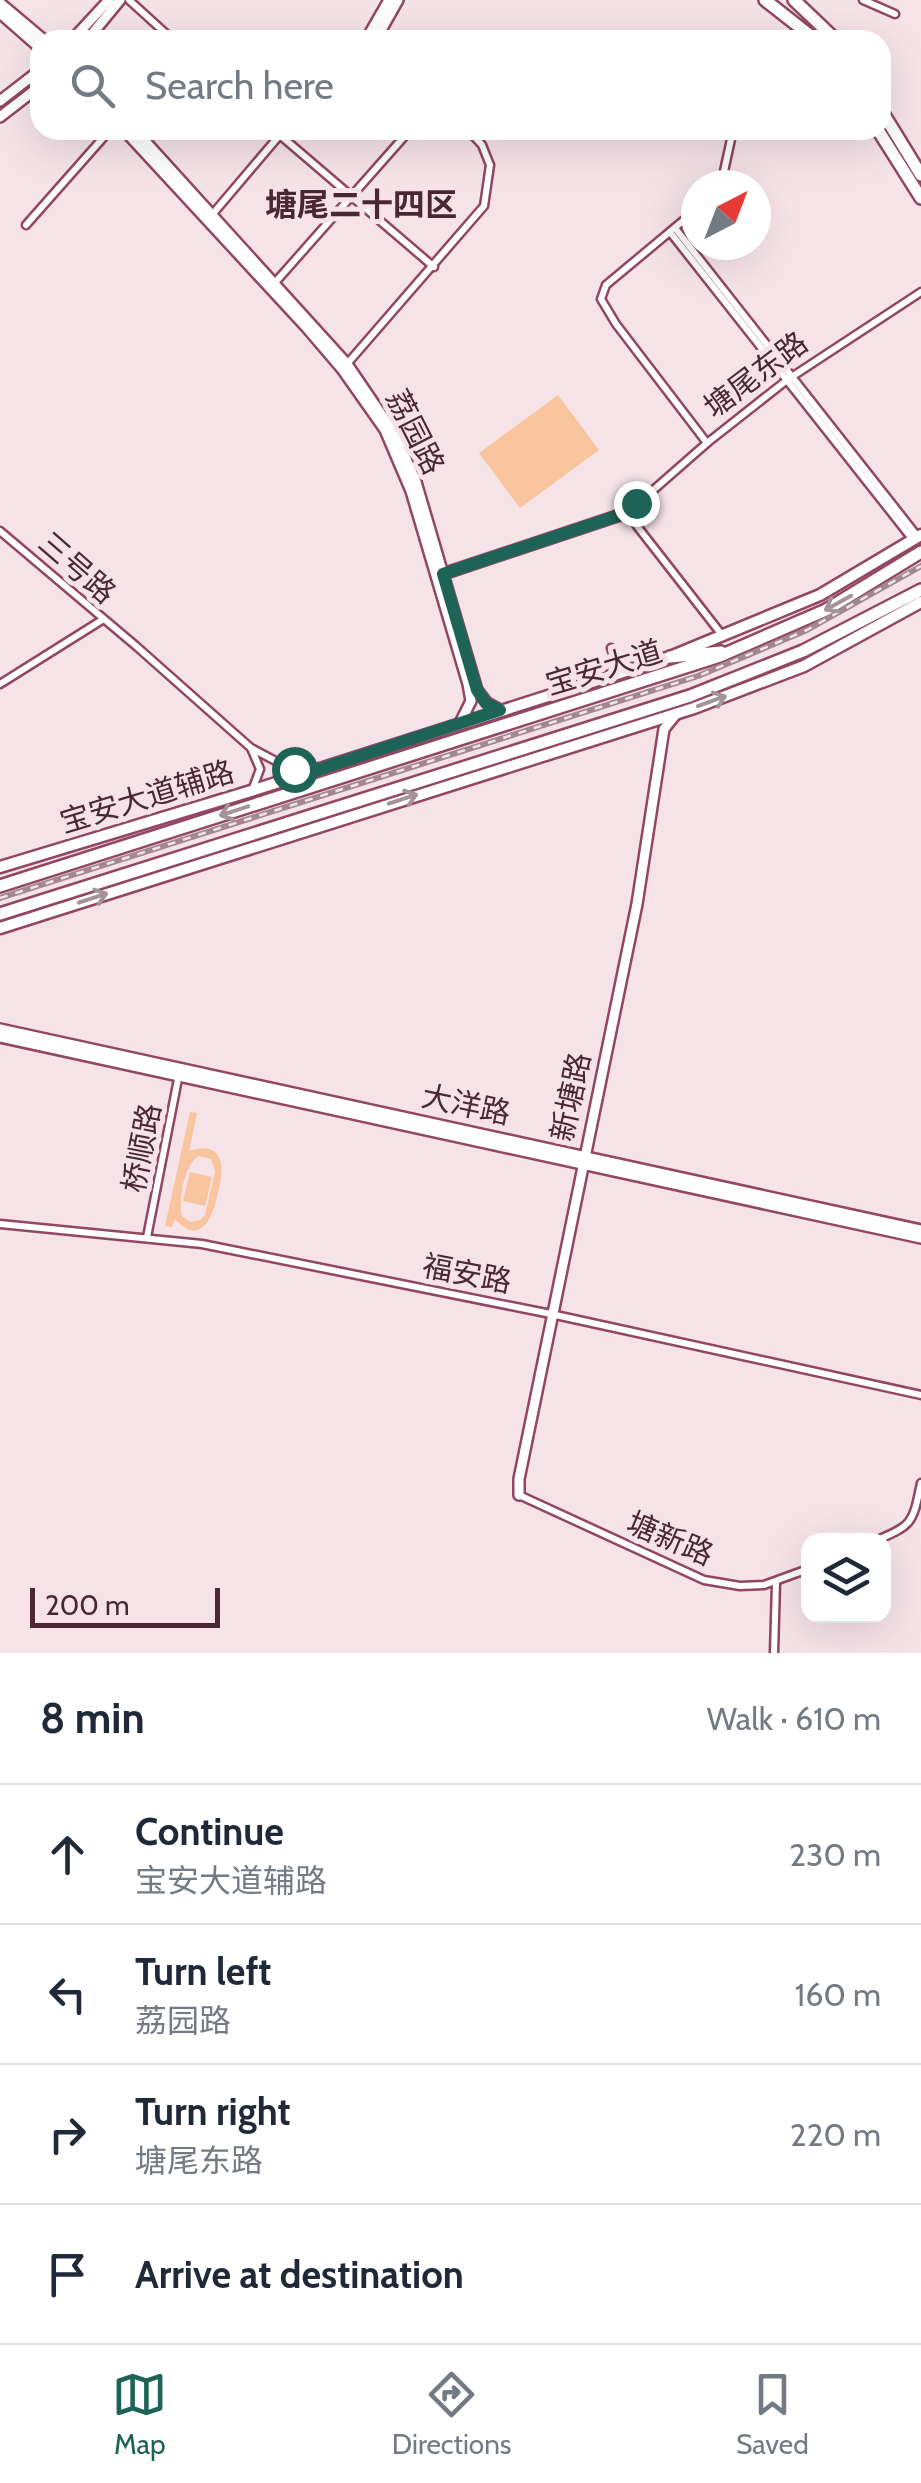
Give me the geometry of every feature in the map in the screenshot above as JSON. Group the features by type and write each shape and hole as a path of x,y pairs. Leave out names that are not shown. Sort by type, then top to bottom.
{"main road":[{"path":"764,0 805,30"},
{"path":"794,0 826,30"},
{"path":"800,26 811,14"},
{"path":"891,126 921,175"},
{"path":"884,140 921,198"},
{"name":"宝安大道辅路","path":"0,868 670,657 820,595 917,538"},
{"name":"宝安大道","path":"0,886 661,678 826,610 921,552"},
{"name":"宝安大道","path":"0,914 690,696 804,651 921,590"},
{"path":"0,928 677,713 804,666 921,602"},
{"path":"670,657 735,650"}],"street":[{"path":"81,30 109,0"},
{"path":"96,30 124,0 162,30"},
{"path":"374,30 389,0"},
{"path":"382,30 398,0"},
{"path":"863,0 895,14"},
{"path":"0,3 32,30"},
{"path":"0,13 30,39"},
{"path":"0,101 30,78"},
{"path":"0,117 30,94"},
{"path":"26,225 101,140"},
{"path":"134,140 209,218"},
{"path":"143,140 209,218"},
{"path":"209,218 273,140"},
{"path":"289,140 434,267"},
{"path":"272,286 401,140"},
{"path":"344,366 484,206 490,165 478,140"},
{"path":"724,170 731,140"},
{"name":"荔园路","path":"209,218 344,366 385,417 406,456 477,690 486,703 500,710"},
{"path":"681,222 606,284 600,299 707,443"},
{"path":"672,230 917,538"},
{"name":"塘尾东路","path":"443,574 632,513 636,503 790,379 921,292"},
{"name":"荔园路","path":"344,366 385,430 406,478 470,693 471,701 460,722"},
{"path":"632,513 723,636"},
{"name":"三号路","path":"0,532 251,748 285,766 314,771"},
{"path":"0,684 102,620"},
{"path":"611,648 619,673"},
{"name":"新塘路","path":"519,1495 518,1479 637,904 664,729 677,713"},
{"path":"251,748 260,769 251,791"},
{"name":"大洋路","path":"0,1028 180,1072"},
{"name":"大洋路","path":"0,1036 921,1230"},
{"name":"桥顺路","path":"147,1237 180,1072"},
{"name":"大洋路","path":"584,1160 921,1238"},
{"name":"福安路","path":"0,1224 202,1244 551,1314 921,1395"},
{"path":"891,1534 913,1520 921,1483"},
{"name":"塘新路","path":"519,1495 694,1577 740,1586 776,1583 801,1573"},
{"path":"774,1653 776,1583"}],"shaded area":[{"path":"558,395 599,450 520,508 479,453"},
{"path":"190,1112 197,1113 189,1151 208,1149 219,1156 221,1180 217,1198 200,1229 185,1228 175,1219 172,1227 165,1226","holes":["198,1156 211,1159 215,1172 205,1215 190,1222 182,1216 181,1209 186,1175"]},
{"path":"190,1172 212,1177 205,1206 183,1201"}],"railway":[{"path":"0,898 698,676 807,630 921,566"}],"district":[{"name":"塘尾二十四区","path":"361,205"}],"route":[{"path":"294,769 314,771 500,710 486,703 477,690 443,574 632,511 636,503"}]}
